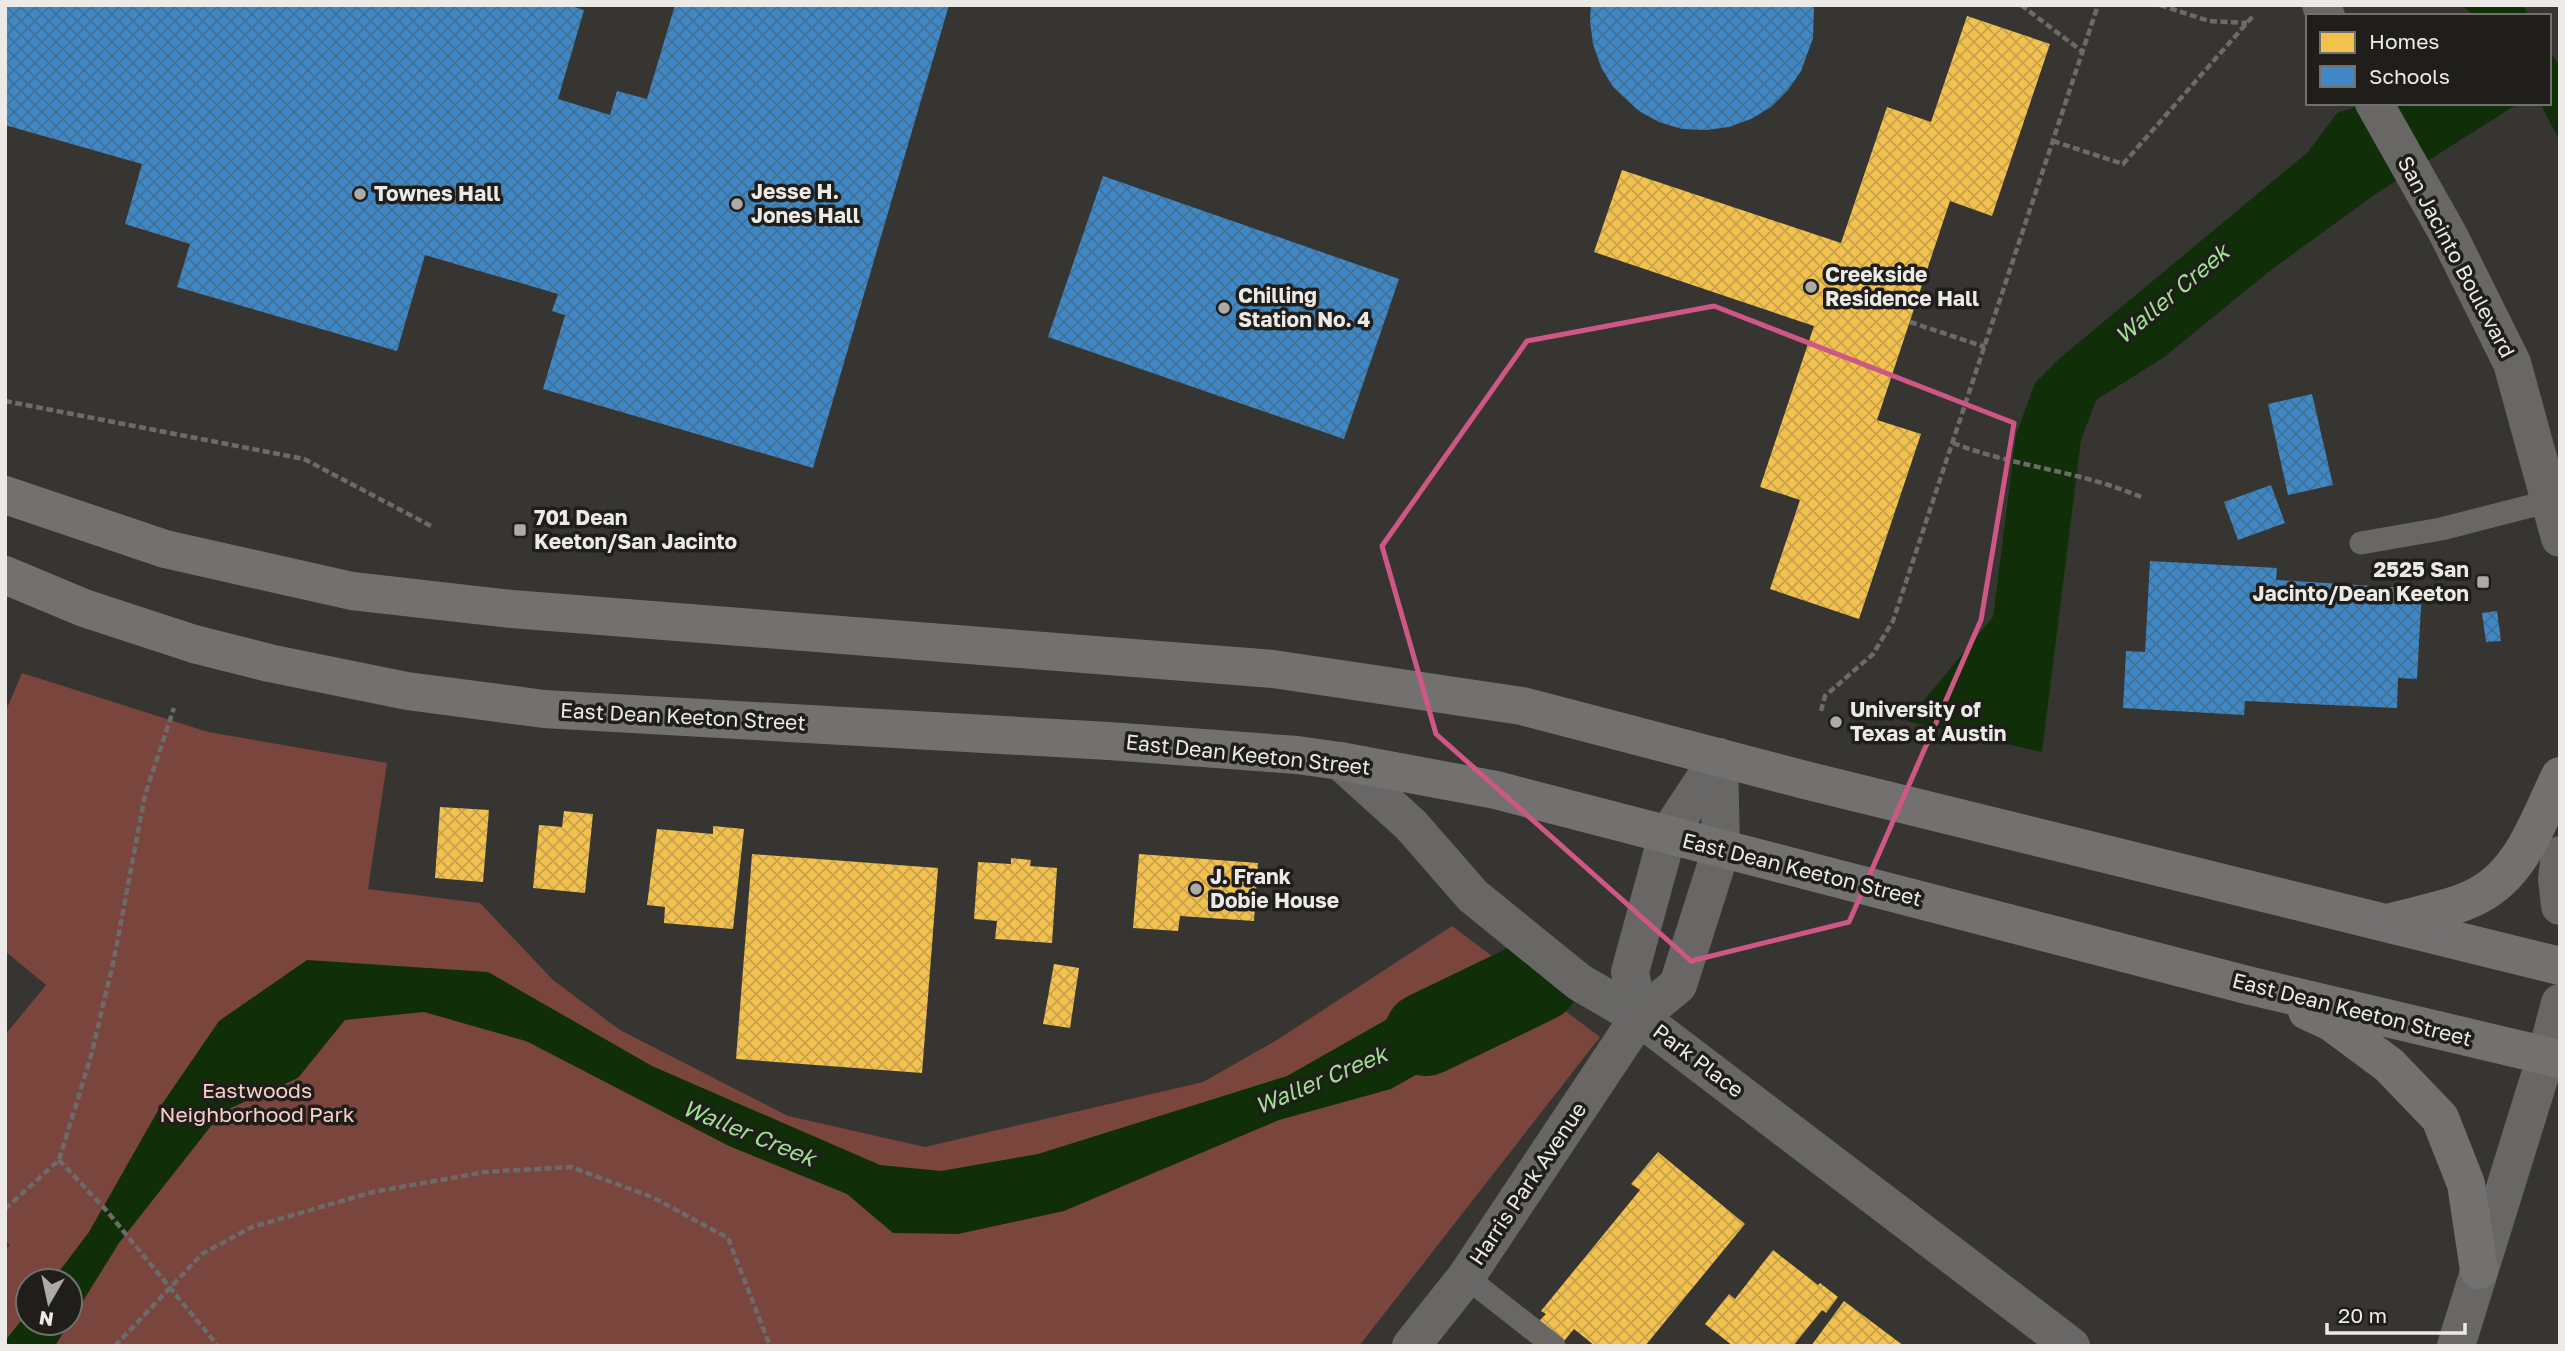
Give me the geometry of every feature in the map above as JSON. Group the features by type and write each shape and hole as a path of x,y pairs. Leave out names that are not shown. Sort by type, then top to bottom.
{"main road":[{"path":"5,495 165,549 352,591 526,610 1273,669 1522,706 1801,779 2560,966"},
{"name":"East Dean Keeton Street","path":"5,575 84,608 194,645 407,691 544,709 1109,741 1340,761 1496,790 2247,985 2553,1058"},
{"path":"2388,923 2479,896 2507,875 2522,854 2560,776"},
{"path":"2247,985 2331,1022 2389,1065 2440,1118 2466,1184 2479,1270"}],"street":[{"name":"San Jacinto Boulevard","path":"2375,105 2448,234 2512,363 2560,538"},
{"path":"1639,1017 1630,972 1667,836 1719,757"},
{"name":"Harris Park Avenue","path":"1411,1346 1466,1277 1639,1017 1678,985 1721,850 1719,757"},
{"name":"Park Place","path":"1340,761 1411,825 1473,896 1579,982 1639,1017 2071,1346"},
{"path":"2560,855 2557,879 2560,906"},
{"path":"2456,1346 2479,1270 2553,1058 2560,1003"}],"lane":[{"path":"2361,543 2441,529 2550,501"},
{"path":"1466,1277 1554,1346"}],"path":[{"path":"2021,5 2083,52"},
{"path":"1821,711 1825,696 1872,654 1893,621 2098,5"},
{"path":"2160,5 2209,21 2247,23"},
{"path":"2053,141 2123,164 2253,16"},
{"path":"1910,322 1985,347"},
{"path":"5,401 304,459 431,526"},
{"path":"1953,443 1987,457 2114,485 2141,497"},
{"path":"5,1209 59,1160 91,1056 114,959 145,795 174,708"},
{"path":"59,1160 160,1273 218,1346"},
{"path":"115,1346 202,1254 252,1227 373,1192 485,1172 571,1167 652,1197 728,1238 770,1346"}],"highlighted area":[{"path":"1714,306 2014,423 1981,620 1849,922 1691,961 1436,734 1382,546 1527,341"}],"green space":[{"name":"Eastwoods Neighborhood Park","path":"22,673 208,732 387,763 368,889 480,903 553,980 620,1030 788,1116 925,1147 1203,1082 1277,1040 1452,926 1600,1037 1359,1346 5,1346 5,1250 10,1245 5,1241 5,1035 46,985 5,951 5,713"}],"water":[{"path":"2461,5 2523,5 2528,14 2472,14"},
{"path":"2551,53 2560,67 2560,141 2541,105 2551,105"},
{"path":"2362,105 2516,105 2377,193 2271,270 2163,358 2096,400 2081,440 2042,752 1907,721 1993,617 2016,435 2035,383 2060,358 2308,152 2337,113"},
{"path":"1495,958 1549,999 1391,1089 1279,1120 1064,1211 958,1234 893,1233 847,1194 729,1146 526,1041 424,1012 345,1020 298,1078 222,1112 119,1243 84,1299 84,1267 63,1267 89,1232 160,1107 219,1021 307,960 488,972 652,1066 880,1165 941,1171 1038,1154 1287,1076"},
{"path":"14,1330 14,1337 60,1337 55,1346 5,1346 5,1341"}],"building: Homes":[{"name":"Creekside Residence Hall","path":"1967,16 2050,44 1992,216 1950,201 1877,420 1921,434 1859,619 1770,589 1800,500 1760,487 1814,326 1594,252 1622,170 1841,243 1887,107 1931,122"},
{"path":"440,807 489,810 483,882 435,878"},
{"path":"564,811 593,814 585,893 533,888 539,825 562,827"},
{"path":"713,826 744,829 733,929 664,923 665,907 647,905 657,829 713,834"},
{"path":"752,854 938,868 922,1073 736,1059"},
{"name":"J. Frank Dobie House","path":"1139,854 1258,863 1254,921 1180,916 1178,931 1133,928"},
{"path":"1011,858 1031,860 1030,866 1057,868 1052,943 995,939 997,921 974,919 978,862 1011,864"},
{"path":"1054,964 1079,968 1070,1028 1043,1024"},
{"path":"1658,1152 1745,1224 1645,1346 1595,1346 1574,1329 1564,1341 1539,1321 1546,1314 1541,1311 1640,1190 1631,1184"},
{"path":"1773,1250 1838,1297 1826,1313 1822,1310 1793,1346 1733,1346 1705,1324 1729,1294 1735,1299"},
{"path":"1844,1301 1904,1346 1811,1346"}],"building: Schools":[{"path":"5,5 568,5 584,10 558,99 610,115 617,91 647,99 675,5 949,5 813,468 543,389 565,315 552,311 558,294 425,255 397,351 177,287 190,244 125,224 142,164 5,125"},
{"path":"1591,5 1814,5 1813,38 1801,71 1788,90 1771,107 1751,119 1729,127 1682,129 1659,122 1639,111 1613,87 1601,67 1593,44"},
{"name":"Chilling Station No. 4","path":"1103,176 1399,279 1344,439 1048,337"},
{"path":"2312,394 2333,485 2288,495 2268,404"},
{"path":"2271,485 2285,523 2238,540 2224,502"},
{"path":"2150,561 2277,568 2276,580 2422,589 2417,679 2398,678 2397,708 2245,701 2244,715 2123,708 2126,651 2145,652"},
{"path":"2497,611 2501,641 2486,642 2482,613"}],"waterway":[{"name":"Waller Creek","path":"1426,1034 1538,980"}],"place":[{"name":"Townes Hall","path":"360,194"},
{"name":"Jesse H. Jones Hall","path":"737,204"},
{"name":"Creekside Residence Hall","path":"1811,287"},
{"name":"Chilling Station No. 4","path":"1224,308"},
{"name":"701 Dean Keeton/San Jacinto","path":"520,530"},
{"name":"2525 San Jacinto/Dean Keeton","path":"2483,582"},
{"name":"University of Texas at Austin","path":"1836,722"},
{"name":"J. Frank Dobie House","path":"1196,889"}]}
